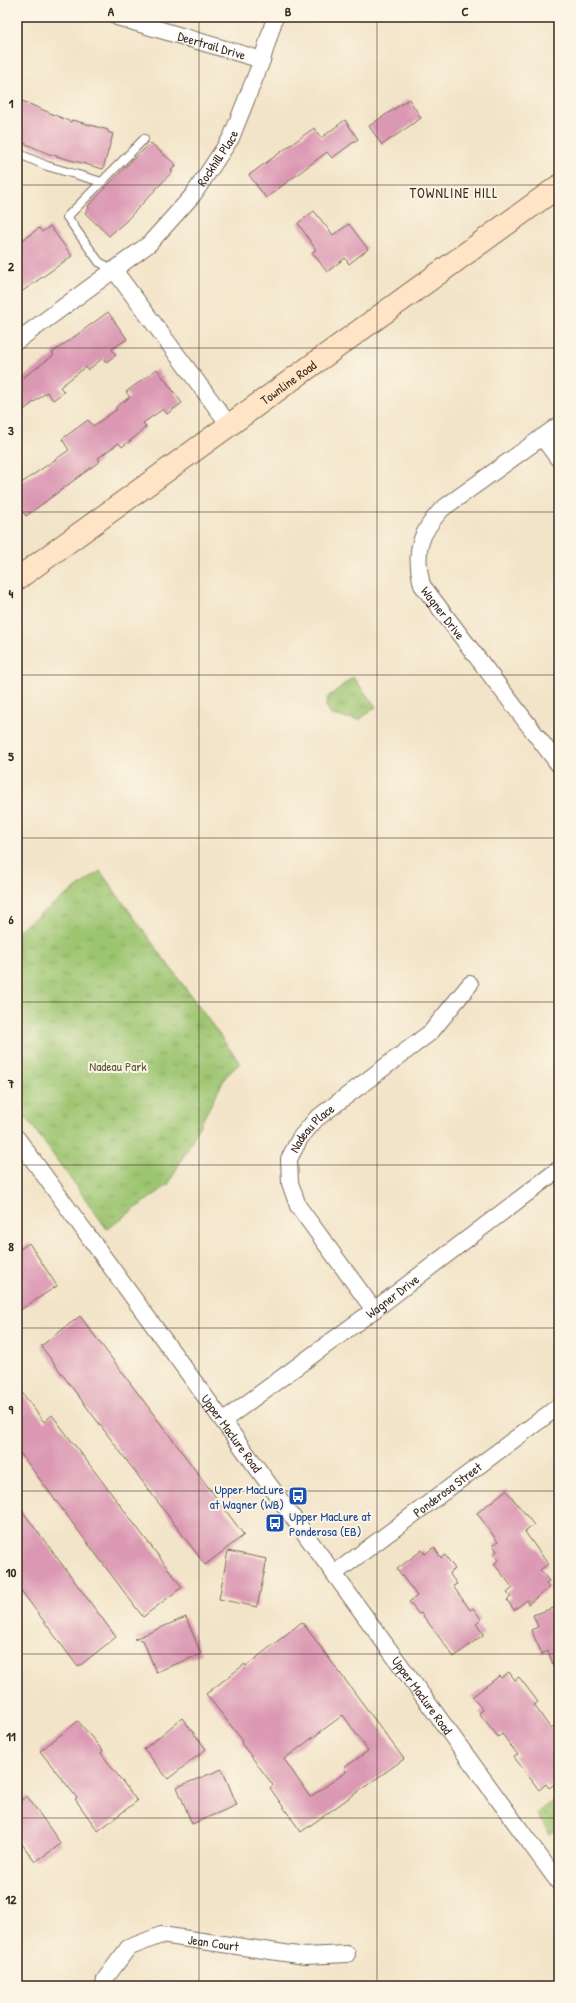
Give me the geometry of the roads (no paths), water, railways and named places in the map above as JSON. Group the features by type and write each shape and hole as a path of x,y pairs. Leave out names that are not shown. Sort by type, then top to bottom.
{"street":[{"name":"Deertrail Drive","path":"117,17 262,60"},
{"name":"Rockhill Place","path":"17,340 149,244 193,196 231,138 262,60 275,17"},
{"name":"Townline Road","path":"17,579 559,186"},
{"path":"114,270 230,426"},
{"name":"Wagner Drive","path":"559,425 442,509 429,524 419,544 418,566 422,585 559,765"},
{"path":"542,437 559,460"},
{"name":"Nadeau Place","path":"374,1310 298,1206 290,1183 289,1159 300,1138 316,1120 431,1032 470,984"},
{"name":"Upper Maclure Road","path":"17,1138 335,1572 559,1883"},
{"name":"Wagner Drive","path":"224,1420 374,1310 559,1169"},
{"name":"Ponderosa Street","path":"335,1572 559,1406"},
{"name":"Jean Court","path":"104,1986 105,1979 128,1948 161,1935 305,1956 347,1954"}],"lane":[{"path":"114,270 99,262 67,217 144,139"},
{"path":"17,153 46,166 102,182"}],"place":[{"name":"Upper MacLure at Wagner (WB)","path":"298,1496"},
{"name":"Upper MacLure at Ponderosa (EB)","path":"275,1523"}],"district":[{"name":"TOWNLINE HILL","path":"454,193"}],"park label":[{"name":"Nadeau Park","path":"118,1066"}]}
